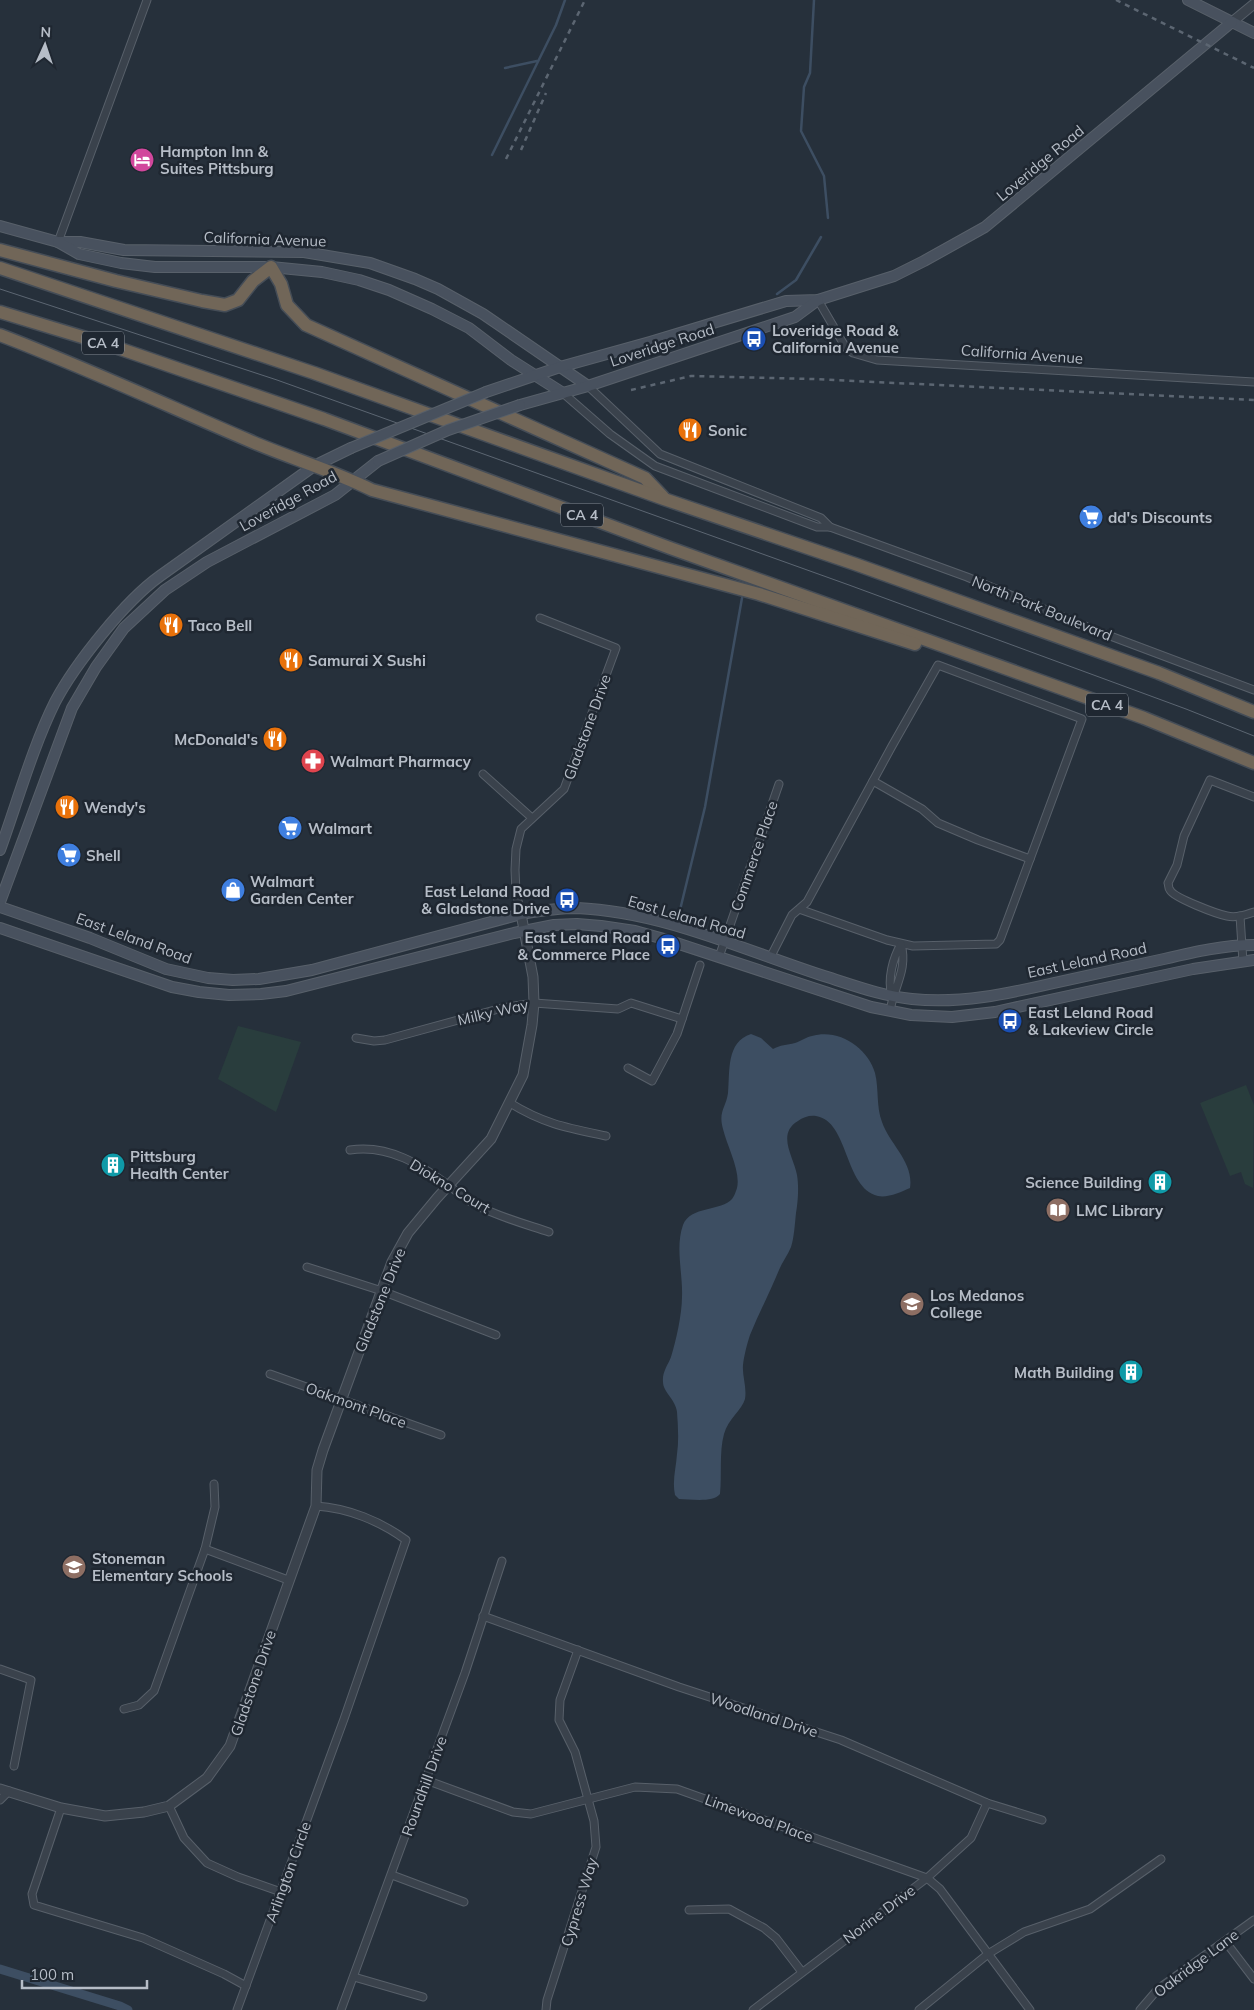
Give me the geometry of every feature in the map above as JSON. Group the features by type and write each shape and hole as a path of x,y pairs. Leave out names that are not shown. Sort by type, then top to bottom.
{"highway":[{"path":"0,250 116,281 225,305 238,300 253,282 272,267 281,284 287,305 306,325 645,478 664,499"},
{"name":"CA 4","path":"0,268 314,373 664,499 854,564 1159,673 1254,712"},
{"name":"CA 4","path":"0,312 112,346 324,419 670,548 1144,718 1254,763"},
{"path":"0,335 173,406 279,453 354,481 372,490 759,594 931,649 959,651"}],"main road":[{"path":"1188,0 1254,33"},
{"name":"Loveridge Road","path":"0,850 44,728 56,702 80,664 115,620 151,582 314,466 351,448 486,392 534,375 786,301 818,300 894,276 950,248 986,227 1232,22"},
{"name":"California Avenue","path":"0,226 58,242 79,254 121,263 154,267 272,267 322,272 359,280 389,290 469,328 534,375 563,393"},
{"name":"California Avenue","path":"58,242 80,242 124,250 304,252 370,263 438,289 483,314 588,386"},
{"name":"Loveridge Road","path":"0,902 72,708 96,667 124,628 165,590 206,562 335,495 378,461 448,430 588,386 795,317 818,300"},
{"name":"East Leland Road","path":"0,907 90,938 166,969 197,976 233,980 259,979 312,970 521,914 575,908 604,910 654,919 725,941 879,994 912,999 952,1001 990,997 1197,951 1254,945"},
{"name":"East Leland Road","path":"0,928 172,987 229,995 286,991 554,925 577,924 610,927 642,933 855,1002 911,1015 952,1017 996,1012 1193,969 1254,960"}],"street":[{"path":"58,242 147,0"},
{"name":"Loveridge Road","path":"1232,22 1254,4"},
{"name":"California Avenue","path":"818,300 846,348 858,355 877,360 1254,382"},
{"name":"North Park Boulevard","path":"588,386 660,454 821,518 830,528"},
{"name":"North Park Boulevard","path":"563,393 610,434 655,466 817,527 830,528 967,577 1098,631 1254,690"},
{"name":"Gladstone Drive","path":"0,1786 4,1790 60,1808 105,1816 144,1812 169,1806 207,1778 230,1746 316,1506 317,1470 341,1399 392,1262 408,1233 491,1139 523,1075 534,1003 533,977 516,892 516,849 521,829 564,789 616,648 540,618"},
{"path":"770,958 792,914 807,902 938,665 1082,719 1000,940 996,944 913,946 901,944 799,909"},
{"path":"483,774 532,818"},
{"path":"873,780 922,809 938,822 978,840 1030,859"},
{"path":"1254,797 1210,780 1184,836 1177,865 1168,883 1174,895 1228,916 1240,916 1254,912"},
{"name":"Commerce Place","path":"719,957 779,784"},
{"path":"1240,916 1243,962"},
{"path":"890,1011 892,996 898,986 904,956 901,944"},
{"path":"628,1068 652,1081 668,1052 682,1019 700,965"},
{"name":"Milky Way","path":"356,1038 374,1041 385,1040 502,1008 534,1003 618,1009 631,1003 682,1019"},
{"path":"510,1104 532,1117 559,1126 606,1136"},
{"name":"Diokno Court","path":"350,1150 364,1148 397,1154 425,1168 475,1205 548,1232"},
{"path":"307,1266 382,1291 496,1335"},
{"name":"Oakmont Place","path":"270,1374 441,1435"},
{"path":"124,1709 139,1705 154,1691 205,1549 215,1507 214,1484"},
{"name":"Arlington Circle","path":"237,2010 406,1540 379,1523 334,1507 316,1506"},
{"path":"205,1549 288,1580"},
{"name":"Roundhill Drive","path":"341,2010 465,1673 502,1561"},
{"name":"Woodland Drive","path":"483,1616 679,1688 841,1740 987,1803 1042,1820"},
{"name":"Cypress Way","path":"546,2010 547,2000 596,1847 594,1821 575,1752 559,1720 560,1700 578,1650"},
{"path":"0,1669 31,1680 14,1766"},
{"name":"Limewood Place","path":"426,1780 513,1812 532,1814 635,1787 677,1789 927,1878 940,1889 1030,2010"},
{"path":"0,1800 4,1790"},
{"name":"Norine Drive","path":"753,2010 927,1878 971,1838 987,1803"},
{"path":"169,1806 184,1838 207,1863 238,1877 281,1892"},
{"path":"60,1808 43,1866 32,1894 34,1905 142,1938 224,1974 246,1986"},
{"path":"919,2010 988,1954 1024,1932 1090,1909 1161,1859"},
{"path":"392,1875 464,1902"},
{"path":"689,1910 728,1910 759,1925 776,1938 802,1972"},
{"name":"Oakridge Lane","path":"1140,2010 1158,1988 1254,1920"},
{"path":"1226,1941 1254,1979"},
{"path":"354,1977 423,1997"}],"green space":[{"path":"238,1026 301,1042 276,1112 218,1079"},
{"path":"1246,1085 1254,1105 1253,1188 1245,1184 1241,1172 1230,1176 1200,1103"}],"water":[{"path":"751,1034 761,1038 773,1049 822,1034 842,1038 859,1048 866,1056 875,1073 880,1116 905,1162 910,1179 910,1188 886,1196 878,1196 867,1190 859,1181 835,1129 827,1121 816,1116 809,1116 804,1117 792,1126 788,1132 787,1139 797,1175 798,1189 793,1240 750,1335 743,1365 745,1399 724,1434 720,1494 707,1500 679,1499 675,1495 674,1485 678,1444 677,1412 665,1389 663,1378 673,1351 682,1304 679,1251 681,1233 683,1225 692,1215 727,1203 733,1198 736,1191 737,1174 721,1118 728,1093 733,1050 743,1038"}],"waterway":[{"path":"492,155 556,25 565,0"},
{"path":"814,0 810,73 804,87 801,131 824,176 828,218"},
{"path":"505,68 537,61"},
{"path":"777,294 796,280 821,237"},
{"path":"680,910 705,807 742,598"},
{"path":"0,1969 128,2010"}],"tram line":[{"path":"0,289 277,380 849,585 1186,709 1254,736"}],"railway":[{"path":"506,159 585,0"},
{"path":"1116,0 1254,68"},
{"path":"521,150 546,93"},
{"path":"631,390 691,376 812,379 1254,400"}],"place":[{"name":"Hampton Inn & Suites Pittsburg","path":"142,160"},
{"name":"Loveridge Road & California Avenue","path":"754,339"},
{"name":"Sonic","path":"690,430"},
{"name":"dd's Discounts","path":"1091,517"},
{"name":"Taco Bell","path":"171,625"},
{"name":"Samurai X Sushi","path":"291,660"},
{"name":"McDonald's","path":"275,739"},
{"name":"Walmart Pharmacy","path":"313,761"},
{"name":"Wendy's","path":"67,807"},
{"name":"Walmart","path":"290,828"},
{"name":"Shell","path":"69,855"},
{"name":"Walmart Garden Center","path":"233,890"},
{"name":"East Leland Road & Gladstone Drive","path":"567,900"},
{"name":"East Leland Road & Commerce Place","path":"668,946"},
{"name":"East Leland Road & Lakeview Circle","path":"1010,1021"},
{"name":"Pittsburg Health Center","path":"113,1165"},
{"name":"Science Building","path":"1160,1182"},
{"name":"LMC Library","path":"1058,1210"},
{"name":"Los Medanos College","path":"912,1304"},
{"name":"Math Building","path":"1131,1372"},
{"name":"Stoneman Elementary Schools","path":"74,1567"}]}
